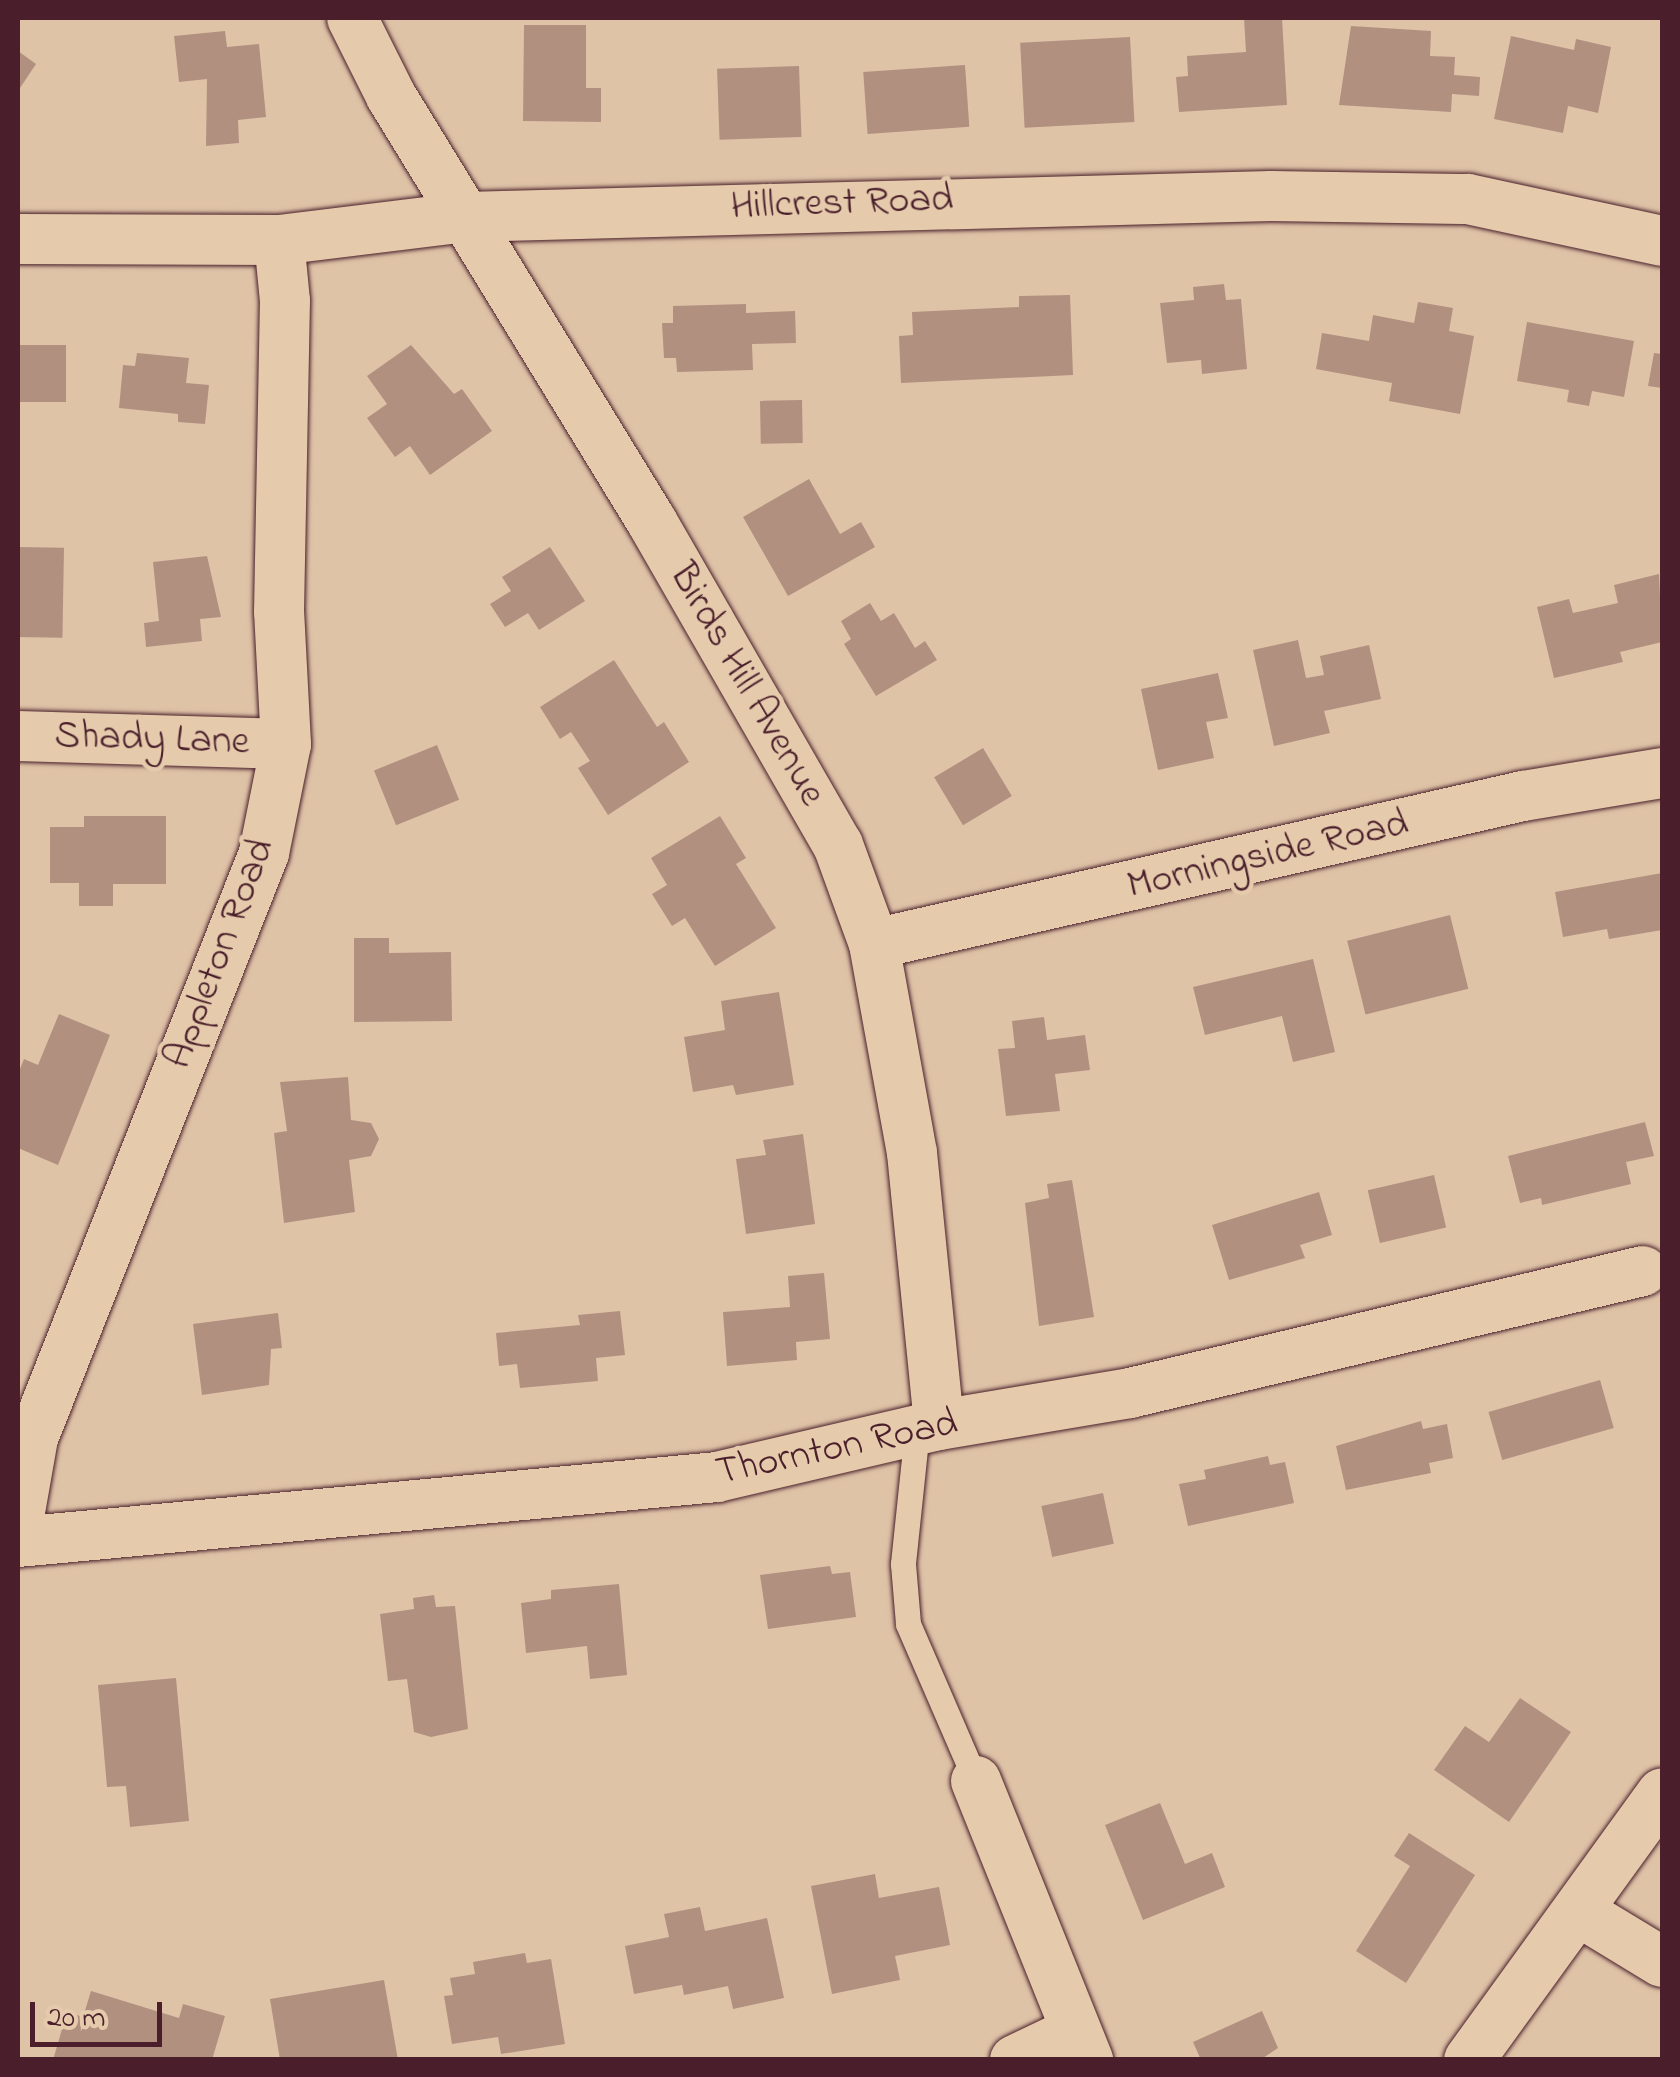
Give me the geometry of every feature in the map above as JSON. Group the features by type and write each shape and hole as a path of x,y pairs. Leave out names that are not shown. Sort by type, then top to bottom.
{"street":[{"name":"Birds Hill Avenue","path":"352,18 465,217 652,522 838,845 874,944 912,1152 928,1427"},
{"name":"Hillcrest Road","path":"18,239 278,240 465,217 958,200 1468,199 1662,241"},
{"name":"Appleton Road","path":"18,1523 33,1438 120,1208 246,912 286,744 279,612 285,302 278,240"},
{"name":"Shady Lane","path":"18,736 286,744"},
{"name":"Morningside Road","path":"874,944 1524,796 1662,773"},
{"name":"Thornton Road","path":"18,1542 717,1477 928,1427 1130,1392 1643,1272"},
{"path":"976,1781 1081,2046 1014,2060"},
{"path":"1468,2060 1662,1793"},
{"path":"1578,1911 1662,1962"}],"lane":[{"path":"928,1427 903,1564 908,1624 976,1781"}],"building":[{"path":"1244,18 1282,18 1287,105 1179,112 1176,77 1188,76 1187,56 1246,52"},
{"path":"524,25 586,25 586,88 601,88 601,122 523,121"},
{"path":"1351,26 1431,31 1430,56 1455,57 1454,75 1480,77 1479,96 1452,94 1451,112 1339,105"},
{"path":"225,31 227,47 259,44 266,117 238,120 239,143 206,146 207,79 179,82 174,36"},
{"path":"1511,36 1574,50 1576,39 1611,47 1598,113 1568,106 1563,133 1494,119"},
{"path":"1130,37 1134,122 1025,128 1020,43"},
{"path":"18,51 36,64 18,91"},
{"path":"965,65 969,127 868,134 863,72"},
{"path":"799,66 801,137 720,140 717,69"},
{"path":"1224,284 1226,300 1241,299 1247,369 1202,374 1201,360 1167,363 1160,303 1194,300 1193,287"},
{"path":"1070,295 1073,375 901,383 899,336 913,335 912,312 1019,307 1019,296"},
{"path":"1418,302 1453,308 1449,331 1474,336 1460,414 1389,401 1392,383 1316,369 1322,333 1369,341 1373,315 1414,323"},
{"path":"746,304 746,313 795,311 796,343 752,344 753,370 677,372 676,358 664,358 662,323 673,323 673,306"},
{"path":"1527,322 1634,341 1624,397 1592,391 1589,406 1567,402 1569,390 1517,381"},
{"path":"18,345 66,345 66,402 18,402"},
{"path":"411,345 454,394 462,389 492,431 430,475 410,446 395,457 367,418 387,404 367,376"},
{"path":"137,353 189,358 186,383 209,385 205,424 178,422 178,414 119,408 123,365 135,366"},
{"path":"1654,353 1662,354 1662,388 1648,386"},
{"path":"802,400 803,443 761,444 760,401"},
{"path":"809,479 840,534 861,522 875,547 788,596 743,517"},
{"path":"18,547 64,548 62,638 18,637"},
{"path":"550,547 585,601 539,630 528,613 505,627 490,604 511,591 502,577"},
{"path":"207,556 221,617 200,619 202,641 146,647 144,623 159,621 153,562"},
{"path":"1659,574 1662,642 1620,652 1623,662 1554,678 1537,607 1569,599 1573,613 1618,603 1614,585"},
{"path":"870,603 881,621 894,613 915,648 925,641 937,660 876,696 844,644 851,639 841,621"},
{"path":"1298,640 1306,678 1324,675 1320,656 1369,645 1381,699 1324,711 1330,733 1274,746 1253,650"},
{"path":"614,660 657,727 664,722 689,762 608,815 578,768 590,761 571,732 560,739 540,707"},
{"path":"1218,673 1228,718 1206,722 1214,758 1158,770 1141,689"},
{"path":"437,745 459,800 396,825 374,770"},
{"path":"983,748 1012,796 963,825 934,777"},
{"path":"84,816 166,816 166,884 113,884 113,906 79,906 79,883 50,883 50,827 84,827"},
{"path":"720,816 746,858 736,864 776,928 715,966 685,918 672,926 652,894 667,885 651,858"},
{"path":"1662,873 1662,930 1609,939 1607,929 1563,937 1555,892"},
{"path":"1450,915 1468,989 1366,1014 1347,941"},
{"path":"354,938 389,938 389,953 451,952 452,1021 354,1022"},
{"path":"1313,959 1335,1052 1293,1062 1282,1016 1205,1035 1193,987"},
{"path":"779,992 794,1085 736,1095 733,1085 693,1092 684,1037 725,1030 721,1001"},
{"path":"59,1014 110,1035 58,1165 18,1148 18,1074 24,1059 38,1065"},
{"path":"1044,1017 1047,1040 1085,1035 1090,1070 1055,1074 1060,1111 1006,1116 998,1049 1015,1048 1012,1021"},
{"path":"348,1077 351,1120 371,1123 379,1139 371,1156 349,1160 355,1212 284,1223 274,1133 287,1131 280,1082"},
{"path":"1645,1122 1654,1156 1626,1162 1631,1184 1542,1205 1541,1198 1520,1203 1508,1156"},
{"path":"803,1134 815,1224 746,1234 736,1159 766,1155 763,1140"},
{"path":"1434,1175 1446,1228 1380,1243 1368,1190"},
{"path":"1072,1180 1094,1317 1039,1326 1025,1203 1049,1198 1047,1184"},
{"path":"1319,1192 1332,1235 1300,1245 1305,1258 1229,1280 1212,1225"},
{"path":"824,1273 830,1339 796,1342 797,1360 727,1366 723,1312 790,1307 788,1276"},
{"path":"620,1311 625,1355 596,1358 598,1381 520,1388 517,1364 499,1366 496,1333 580,1325 578,1315"},
{"path":"278,1313 282,1348 271,1349 269,1385 202,1395 193,1324"},
{"path":"1600,1380 1614,1428 1502,1460 1488,1412"},
{"path":"1421,1421 1423,1429 1447,1424 1453,1458 1429,1463 1431,1473 1346,1490 1336,1446"},
{"path":"1268,1456 1270,1465 1285,1462 1294,1503 1188,1526 1179,1484 1206,1479 1204,1470"},
{"path":"1103,1493 1114,1544 1052,1557 1041,1506"},
{"path":"830,1566 832,1574 850,1572 856,1617 768,1629 760,1575"},
{"path":"619,1584 627,1675 590,1679 587,1646 526,1653 521,1603 551,1599 551,1590"},
{"path":"434,1595 436,1607 455,1606 468,1729 431,1737 414,1732 407,1679 388,1681 380,1614 414,1609 413,1598"},
{"path":"176,1678 189,1821 130,1827 126,1786 107,1787 98,1685"},
{"path":"1520,1698 1571,1732 1509,1822 1434,1770 1465,1726 1489,1742"},
{"path":"1160,1803 1185,1864 1212,1853 1225,1887 1143,1920 1105,1825"},
{"path":"1409,1833 1475,1875 1406,1983 1356,1951 1410,1866 1394,1856"},
{"path":"875,1874 879,1898 939,1887 950,1945 895,1956 900,1980 832,1994 811,1886"},
{"path":"700,1907 705,1931 767,1918 784,1998 733,2009 728,1986 684,1995 682,1985 634,1994 625,1946 669,1937 664,1914"},
{"path":"525,1953 527,1963 551,1959 565,2044 501,2054 498,2037 452,2044 444,1996 453,1995 450,1978 475,1974 473,1962"},
{"path":"384,1980 398,2060 280,2060 270,1999"},
{"path":"91,1991 179,2018 183,2004 225,2016 212,2060 53,2060 67,2012 83,2017"},
{"path":"1262,2011 1278,2048 1260,2060 1201,2060 1193,2042"}]}
